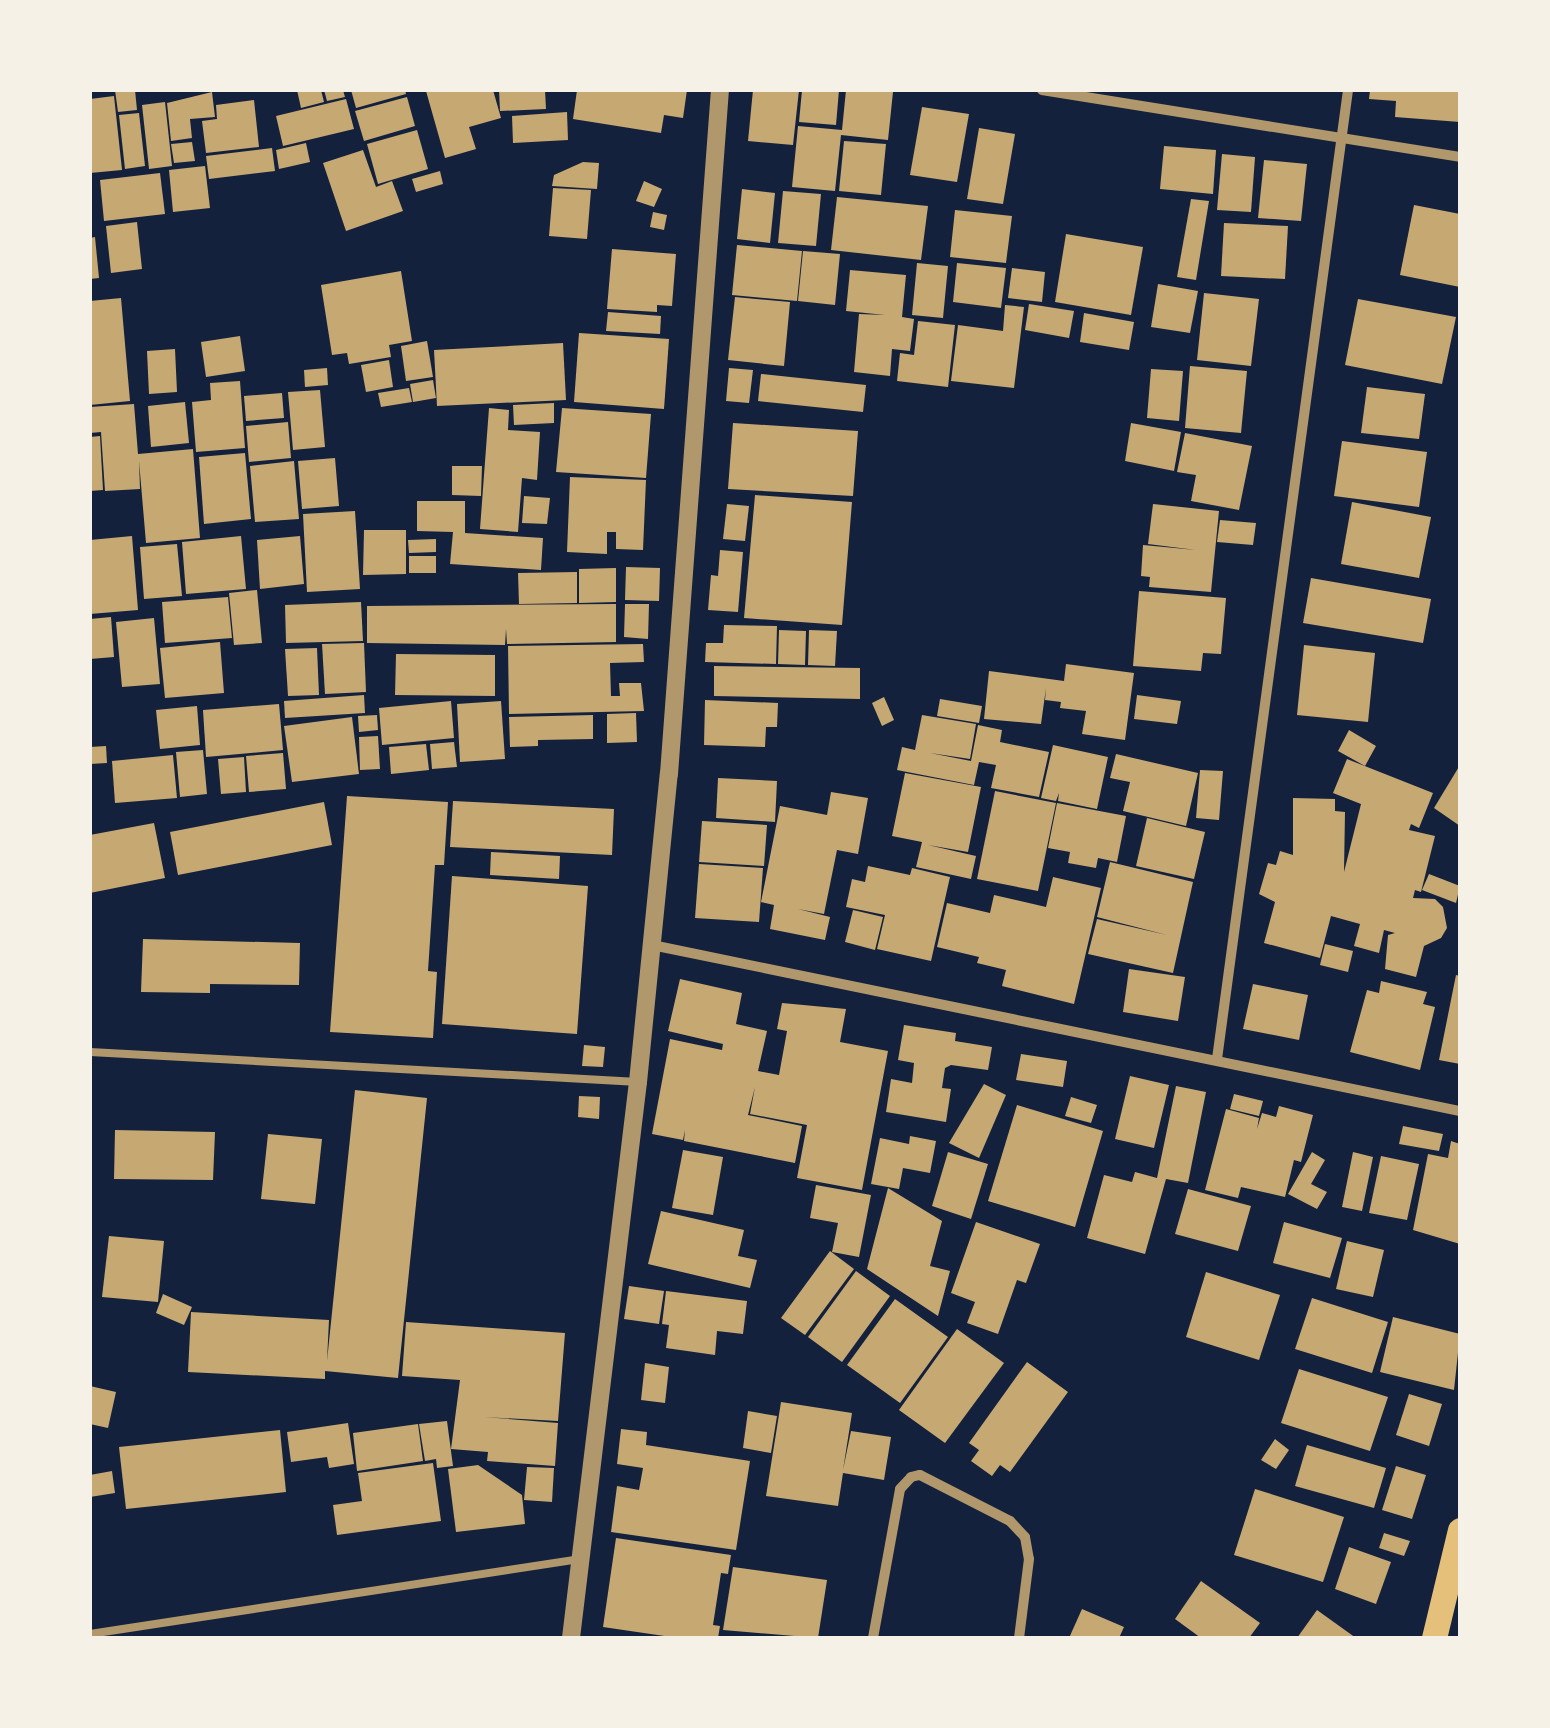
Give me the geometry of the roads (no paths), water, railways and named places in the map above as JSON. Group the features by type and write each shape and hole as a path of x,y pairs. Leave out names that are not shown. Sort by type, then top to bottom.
{"main road":[{"path":"1434,1638 1460,1530"}],"street":[{"path":"572,1638 638,1082 669,774 720,90"},
{"path":"1042,90 1460,157"},
{"path":"1216,1059 1348,90"},
{"path":"650,944 1460,1111"},
{"path":"873,1638 900,1490 920,1475 1010,1521 1025,1537 1029,1558 1019,1638"}],"lane":[{"path":"90,1052 638,1082"},
{"path":"90,1634 580,1559"}]}
